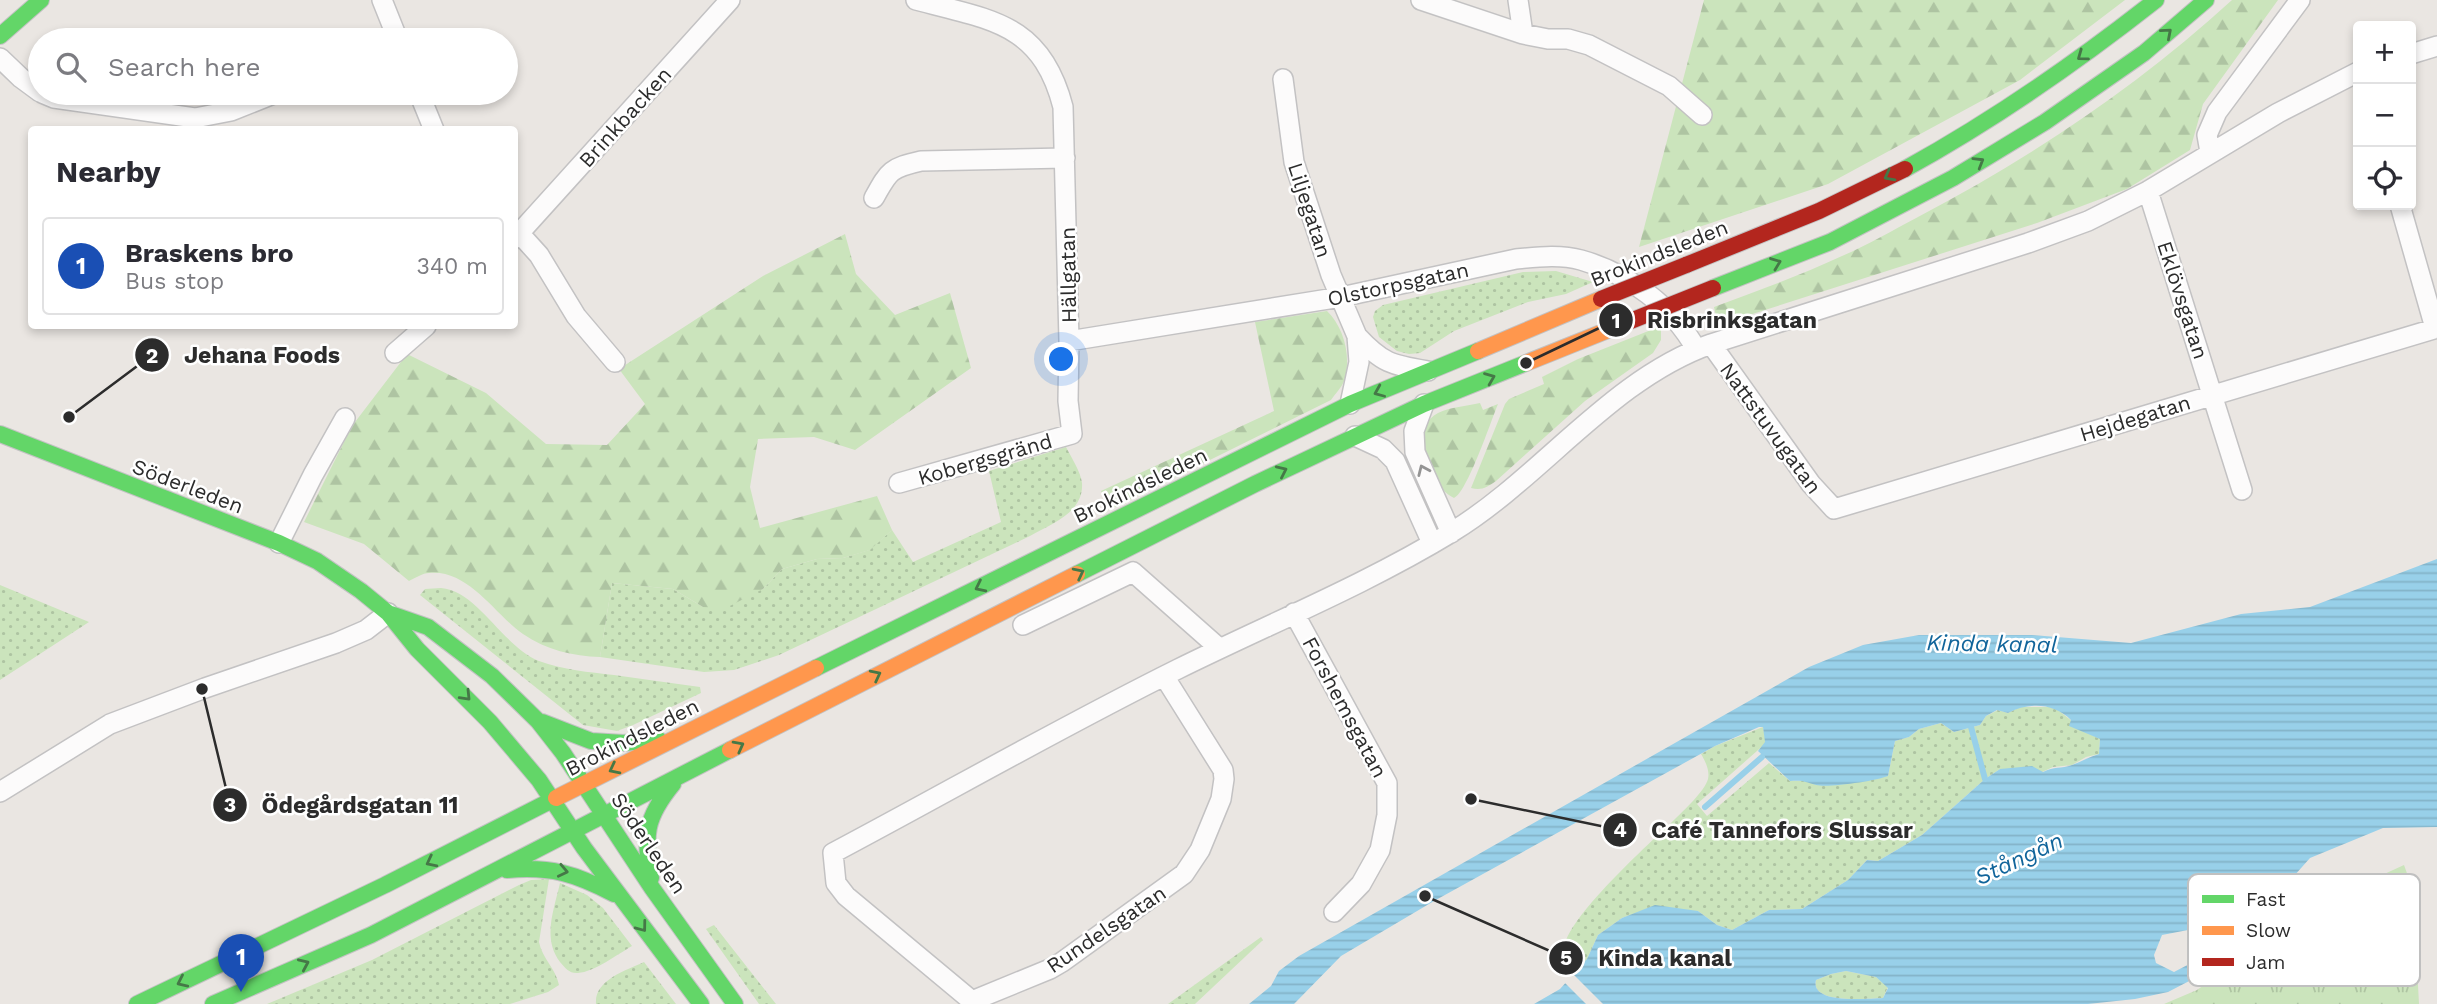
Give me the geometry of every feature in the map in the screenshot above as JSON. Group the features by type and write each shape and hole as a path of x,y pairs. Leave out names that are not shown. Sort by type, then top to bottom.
{"main road":[{"path":"0,36 41,0"},
{"name":"Brokindsleden","path":"137,1004 385,886 675,738 1350,404 1792,223 1864,190 1944,147 2035,91 2156,0"},
{"path":"213,1004 370,935 679,778 827,699 1355,436 1424,404 1830,242 1953,178 2045,122 2144,52 2206,0"},
{"name":"Söderleden","path":"0,434 279,543 317,561 361,591 388,613 417,649 461,691 528,767 620,898 701,1004"},
{"name":"Söderleden","path":"388,613 428,627 492,677 538,721 735,1004"},
{"path":"538,721 591,741 624,743 675,738"},
{"path":"652,888 645,831 653,810 679,778"},
{"path":"500,870 559,869 582,877 620,898"}],"street":[{"path":"382,0 393,28"},
{"name":"Brinkbacken","path":"518,236 730,0"},
{"name":"Hällgatan","path":"916,0 1007,26 1028,41 1047,64 1059,92 1063,107 1065,158 1068,401 1072,434"},
{"path":"1422,0 1523,34 1589,44 1670,86 1702,115"},
{"path":"1518,0 1523,34"},
{"path":"2210,152 2207,135 2217,112 2300,0"},
{"path":"2416,52 2437,46"},
{"path":"0,58 28,83"},
{"name":"Rundelsgatan","path":"1164,676 1223,770 1221,799 1200,850 1184,874 1062,962 972,1002 846,896 836,883 833,853 1164,676 1451,533 1503,497 1627,391 1670,362 1703,346 2028,243 2088,221 2148,191 2278,113 2353,75"},
{"name":"Liljegatan","path":"1283,79 1294,162 1357,336 1359,362 1350,404"},
{"path":"88,105 170,122 214,116 246,105"},
{"path":"424,105 432,126"},
{"path":"874,198 887,176 898,166 921,161 1065,158"},
{"name":"Eklövsgatan","path":"2148,191 2242,490"},
{"path":"2401,210 2436,328"},
{"name":"Brinkbacken","path":"518,238 539,255 576,316 615,362"},
{"name":"Olstorpsgatan","path":"1069,341 1341,297 1516,259 1544,256 1580,260 1611,272 1650,295 1703,346"},
{"name":"Hejdegatan","path":"1834,509 2436,328"},
{"path":"395,353 423,329"},
{"name":"Liljegatan","path":"1357,336 1384,360 1394,365 1428,371"},
{"name":"Nattstuvugatan","path":"1703,346 1811,484 1834,509"},
{"path":"1424,404 1414,431 1415,452 1451,533"},
{"path":"279,543 345,418"},
{"name":"Kobergsgränd","path":"899,483 1072,434"},
{"path":"1355,436 1383,449 1395,461 1432,543"},
{"path":"1023,625 1133,572 1219,649"},
{"path":"0,792 110,724 336,643 366,630 388,613"},
{"name":"Forshemsgatan","path":"1294,613 1387,783 1387,816 1380,850 1362,884 1334,912"}],"green space":[{"path":"1704,0 2125,0 2020,80 1828,184 1639,247"},
{"path":"2232,0 2278,0 2203,104 2190,150 2127,189 2037,223 1718,325 1714,307 1861,247 1960,194 2042,145 2159,62"},
{"path":"845,234 856,274 895,315 950,293 971,368 855,450 814,437 758,439 750,487 760,528 877,496 892,530 870,550 843,558 817,559 782,569 763,589 722,610 703,607 673,589 612,583 600,657 570,654 541,644 523,634 457,578 429,573 409,581 364,544 304,522 352,426 407,354 486,393 546,444 607,445 645,404 619,369 763,276"},
{"path":"1556,271 1593,282 1566,294 1528,302 1454,331 1420,353 1397,351 1379,337 1373,317 1375,311 1383,305 1523,272"},
{"path":"1327,311 1338,325 1347,353 1343,383 1331,400 1109,510 1101,491 1274,411 1255,322"},
{"path":"1661,326 1661,340 1653,353 1585,401 1496,481 1481,489 1471,488 1509,399 1544,384 1542,377 1578,359"},
{"path":"1480,403 1483,410 1498,404 1472,471 1454,498 1445,492 1429,471 1422,445 1423,432 1428,421 1438,413"},
{"path":"1066,447 1082,483 1078,502 1065,516 1030,536 779,655 734,670 704,672 600,657 612,583 673,589 703,607 763,589 782,569 817,559 843,558 869,550 892,530 913,562 1001,522 989,471"},
{"path":"0,585 89,622 0,680"},
{"path":"425,589 454,591 467,599 513,644 539,661 557,667 700,687 701,693 617,731 583,725 420,595"},
{"path":"2020,707 2054,707 2086,732 2100,739 2099,754 2086,757 2072,765 2053,767 2042,772 2000,769 1922,835 1878,861 1867,860 1848,880 1802,909 1769,910 1732,930 1717,925 1698,911 1633,914 1622,918 1598,935 1587,959 1577,971 1566,959 1564,949 1578,919 1703,789 1708,772 1701,754 1715,746 1763,727 1766,743 1697,804 1707,816 1769,763 1790,781 1810,781 1816,785 1888,776 1895,741 1909,737 1919,729 1941,723 1954,732 1980,725 1986,716 1998,710 2008,713"},
{"path":"2404,865 2407,874 2384,874"},
{"path":"549,879 539,942 559,985 548,992 510,1004 267,1004 372,960 519,885 531,880"},
{"path":"560,883 587,895 603,908 632,946 584,972 570,972 560,962 552,943 551,924"},
{"path":"714,925 776,1004 759,1004 706,929"},
{"path":"1261,937 1263,940 1195,1004 1168,1004"},
{"path":"644,962 676,1004 596,1004 600,989 605,983"},
{"path":"1846,971 1876,977 1888,987 1883,998 1830,997 1816,988 1816,980"},
{"path":"2203,986 2418,986 2419,1004 2164,1004"}],"water":[{"name":"Stångån","path":"2437,559 2437,827 2383,828 2310,858 2296,874 2188,874 2188,930 2162,935 2154,955 2156,963 2174,972 2188,965 2188,982 2168,992 2088,1004 1534,1004 1560,989 1587,959 1598,935 1622,918 1655,905 1698,911 1717,925 1732,930 1769,910 1802,909 1848,880 1867,860 1878,861 1922,835 2000,769 2032,766 2043,772 2072,765 2099,754 2100,739 2069,726 2071,720 2057,710 2033,706 2008,713 1997,710 1986,716 1980,725 1954,732 1941,723 1919,729 1909,737 1895,741 1888,776 1841,785 1822,786 1790,781 1758,751 1765,742 1763,727 1759,727 1715,746 1434,901 1341,956 1294,1004 1249,1004 1271,986 1279,971 1299,956 1809,667 1863,645 1919,635 2032,635 2131,643 2241,614 2310,607","holes":["1846,971 1876,977 1888,988 1883,998 1830,997 1816,988 1816,980"]}],"pier":[{"path":"1571,972 1603,1004 1586,1004 1563,981"}],"waterway":[{"path":"1971,727 1985,779"},
{"path":"1705,807 1762,757"}],"traffic: fast":[{"path":"0,36 41,0"},
{"path":"1905,169 2034,90 2156,0"},
{"path":"1713,288 1830,242 1953,178 2045,122 2144,53 2206,0"},
{"path":"816,668 1350,404 1478,351"},
{"path":"1077,574 1255,484 1424,404 1526,363"},
{"path":"0,434 279,543 317,561 361,591 388,613 417,649 490,722 539,780 584,848 701,1004"},
{"path":"388,613 428,627 492,676 538,721 563,753 652,888 735,1004"},
{"path":"542,722 591,741 624,743 658,739"},
{"path":"213,1004 371,935 730,750"},
{"path":"651,878 649,828 657,807 673,784"},
{"path":"137,1004 385,885 556,798"},
{"path":"507,870 537,869 563,873 614,894"}],"traffic: slow":[{"path":"1478,351 1601,299"},
{"path":"1526,363 1623,324"},
{"path":"730,750 1077,574"},
{"path":"556,798 816,668"}],"traffic: jam":[{"path":"1686,265 1819,211 1905,169"},
{"path":"1601,299 1686,265"},
{"path":"1623,324 1713,288"}],"place":[{"name":"Risbrinksgatan","path":"1526,363"},
{"name":"Jehana Foods","path":"69,417"},
{"name":"Ödegårdsgatan 11","path":"202,689"},
{"name":"Café Tannefors Slussar","path":"1471,799"},
{"name":"Kinda kanal","path":"1425,896"},
{"name":"Braskens bro","path":"241,992"}]}
